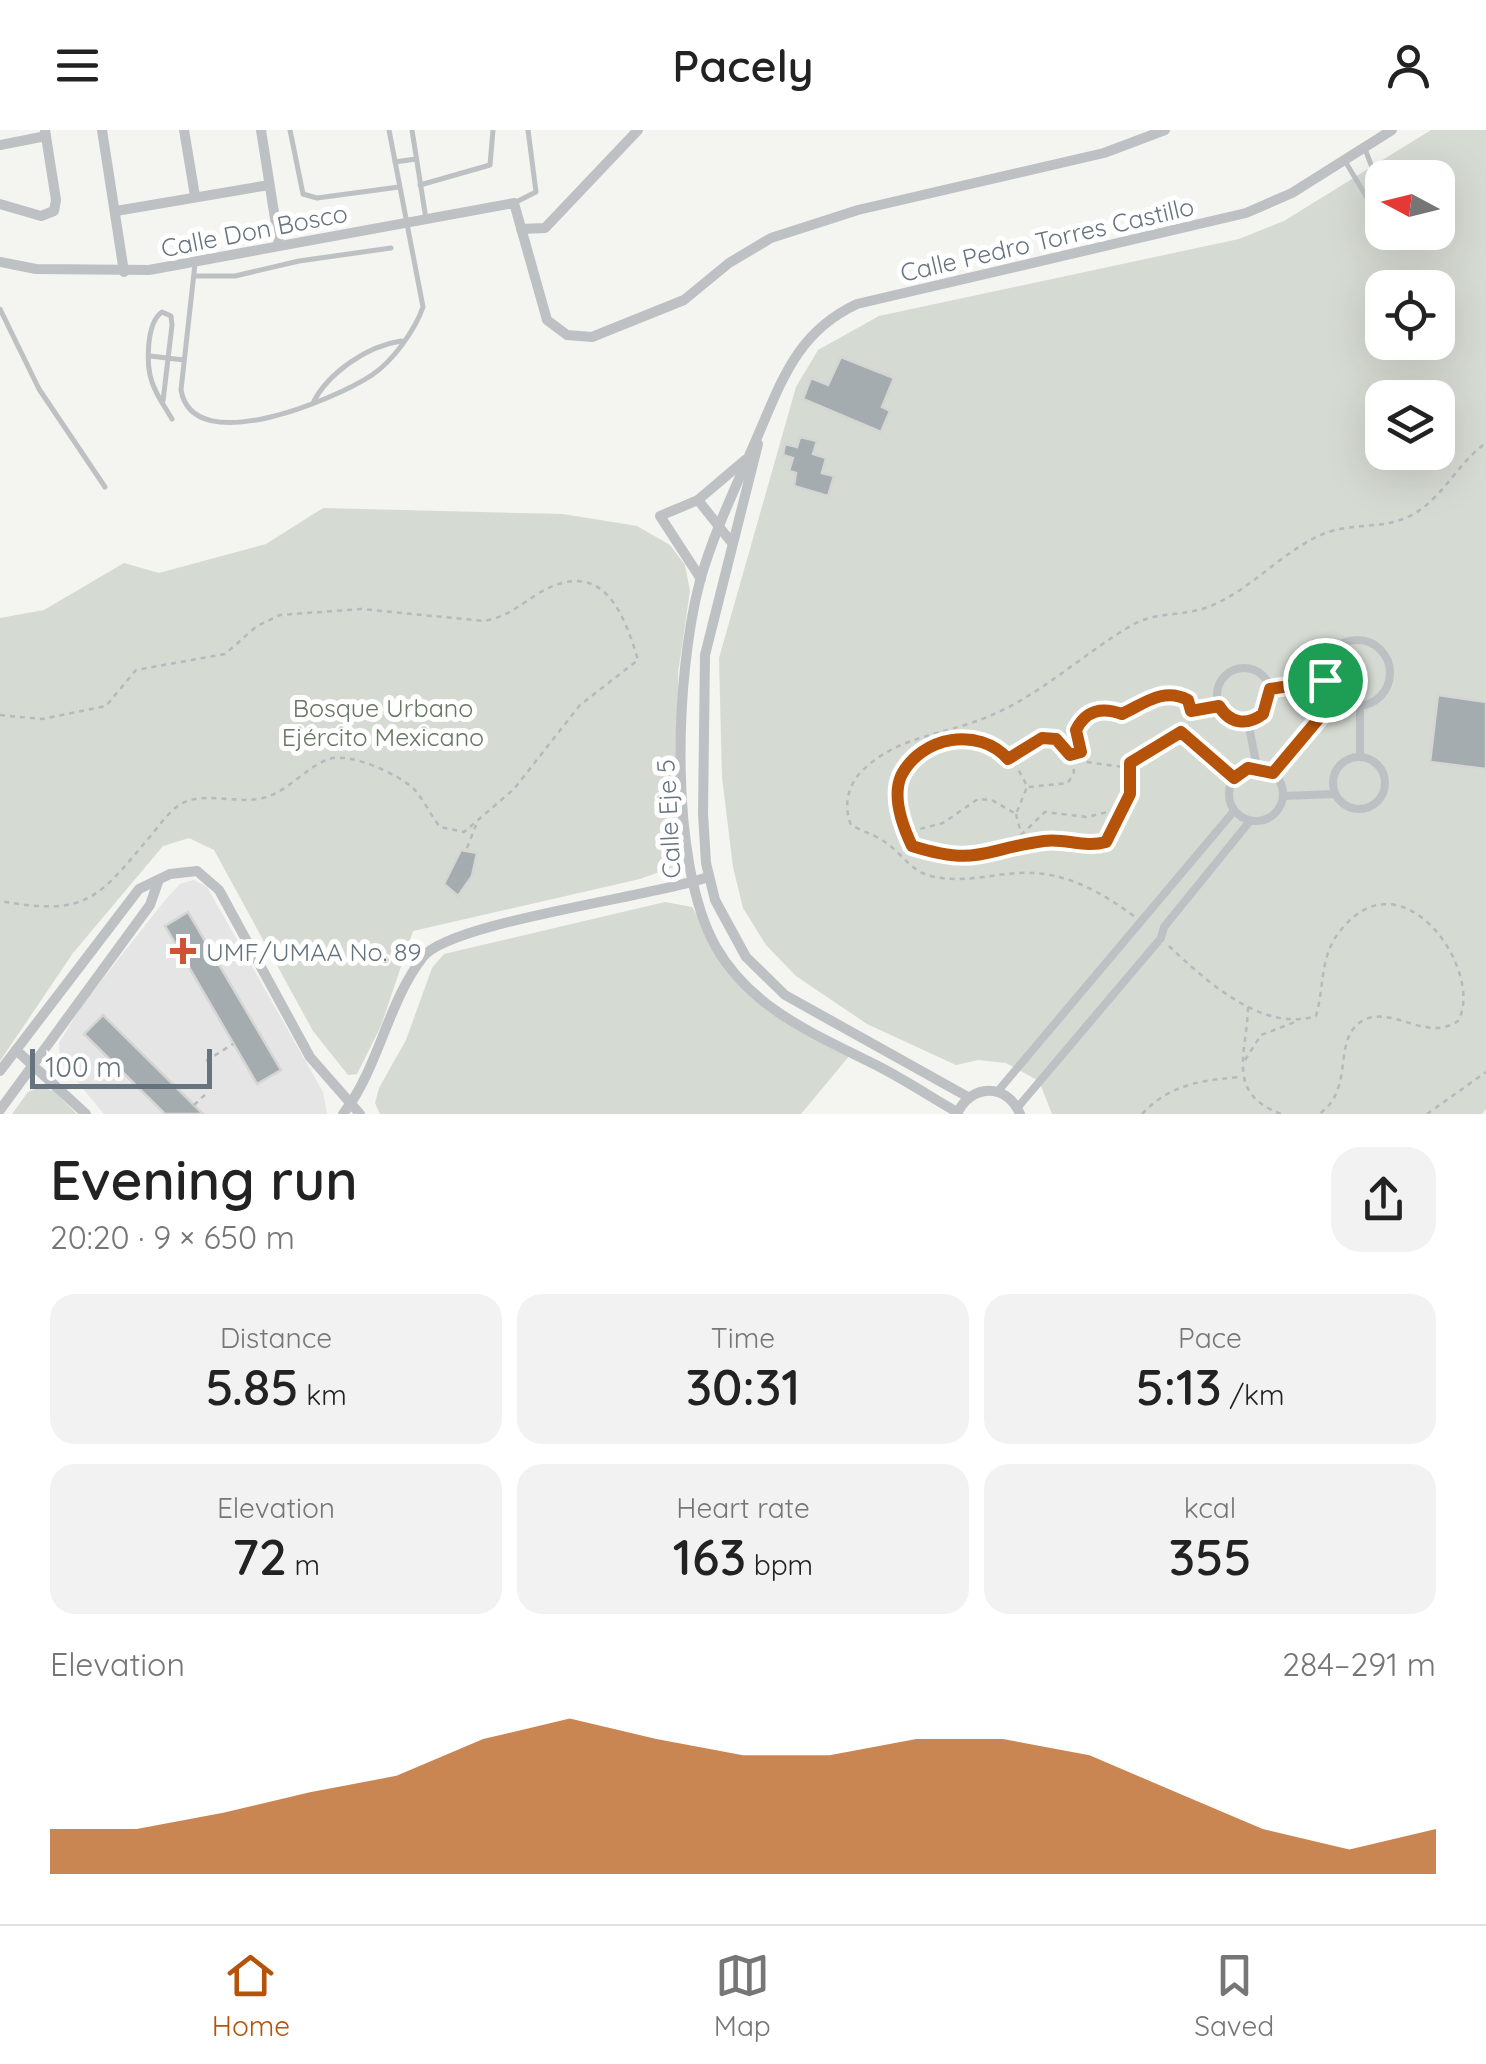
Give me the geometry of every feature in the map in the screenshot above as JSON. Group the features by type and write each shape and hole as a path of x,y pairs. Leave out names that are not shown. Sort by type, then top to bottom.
{"street":[{"path":"102,130 124,272"},
{"path":"184,130 195,196"},
{"path":"260,130 279,244"},
{"path":"521,229 545,228 638,130"},
{"path":"514,203 547,320 567,334 592,338 684,300 738,257 771,238 858,210 1104,154 1165,130"},
{"name":"Calle Pedro Torres Castillo","path":"752,458 798,351 831,316 903,292 1246,213 1292,193 1392,130"},
{"path":"0,145 46,133 56,200 54,211 41,216 0,204"},
{"path":"116,211 269,185"},
{"name":"Calle Don Bosco","path":"0,262 36,269 124,272 514,203"},
{"path":"701,579 660,516 698,500 752,458"},
{"name":"Calle Eje 5","path":"752,458 701,579 684,688 690,884 717,948 764,1004 798,1027 882,1068 957,1113"},
{"name":"Calle Eje 5","path":"752,458 710,622 702,694 708,877 730,934 774,986 807,1009 889,1050 968,1097"},
{"path":"698,500 732,544"},
{"path":"1353,641 1374,646 1388,662 1388,684 1375,701 1360,706 1336,698 1325,680 1324,670 1334,650 1353,641"},
{"path":"1235,670 1260,674 1270,689 1263,714 1248,722 1231,719 1219,706 1221,681 1235,670"},
{"path":"1270,689 1325,680"},
{"path":"1273,773 1336,698"},
{"path":"1360,706 1360,757"},
{"path":"1248,722 1257,767"},
{"path":"1282,796 1335,794 1354,810 1371,808 1383,795 1382,770 1360,757"},
{"path":"1335,794 1337,769 1360,757"},
{"path":"1257,767 1273,773 1282,796 1268,818 1250,821 1234,811 1228,794 1234,778 1257,767"},
{"path":"957,1113 968,1097 998,1091 1234,811"},
{"path":"998,1091 1019,1110 1250,821"},
{"path":"0,1071 139,889 184,870 209,877 310,1057 346,1110 360,1114"},
{"path":"346,1110 410,975 431,947 460,934 708,877"},
{"path":"0,1110 150,905 158,882"},
{"path":"1149,915 1159,918 1164,927"},
{"path":"1138,925 1141,940 1157,941"},
{"path":"16,1050 86,1114"}],"lane":[{"path":"290,130 303,194 317,198 399,188"},
{"path":"195,261 182,401 208,423 258,419 338,396 374,374 423,307 389,130"},
{"path":"412,130 426,219"},
{"path":"420,185 490,165 493,130"},
{"path":"514,203 536,192 528,130"},
{"path":"1364,149 1368,160"},
{"path":"395,162 416,159"},
{"path":"1345,161 1365,194"},
{"path":"194,276 235,276 299,260 391,248"},
{"path":"0,309 39,389 105,486"},
{"path":"162,402 171,316 162,312 152,326 151,381 162,402 172,419"},
{"path":"314,402 328,379 372,350 401,341"},
{"path":"150,356 184,360"}],"path":[{"path":"1138,925 1101,893 1060,875 951,878 910,869 885,842 851,824 845,810 850,791 862,770 898,746 928,732 989,717 1138,622 1206,608 1321,534 1345,527 1391,524 1414,514 1444,490 1471,453 1486,443"},
{"path":"0,714 42,718 106,706 136,670 226,654 257,626 280,615 361,609 484,620 501,618 564,583 590,582 601,588 623,614 638,660 580,705 514,790 464,832 451,833 440,827 414,790 399,779 346,758 331,758 281,793 254,800 187,801 169,815 100,892 84,903 53,909 0,902"},
{"path":"1164,694 1188,700 1190,726 1181,732 1130,763 1102,767 1086,762 1076,730 1093,712 1109,709 1122,714 1164,694"},
{"path":"1191,711 1219,706"},
{"path":"1181,732 1234,778"},
{"path":"912,846 902,826 900,779 916,757 939,742 963,738 998,747 1027,787"},
{"path":"1008,759 1042,738 1056,739 1070,755 1074,772 1068,783 1027,787"},
{"path":"1070,755 1081,752"},
{"path":"912,846 972,859 1045,841 1088,847 1106,842 1125,808 1134,775 1130,763"},
{"path":"1025,846 1016,814 1027,787"},
{"path":"912,846 916,830 943,823 978,799 992,800 1016,814"},
{"path":"1021,834 1046,812 1088,817 1125,808"},
{"path":"467,848 477,824"},
{"path":"1244,1064 1261,1035 1277,1025 1316,1016 1329,950 1340,932 1375,908 1417,906"},
{"path":"1157,941 1224,993 1297,1022"},
{"path":"1248,1005 1243,1077 1251,1098 1280,1114"},
{"path":"1318,1114 1341,1089 1346,1046 1362,1021 1377,1016 1416,1028 1440,1028 1458,1021 1472,1006"},
{"path":"206,1060 234,1044"},
{"path":"1427,1114 1486,1072"},
{"path":"1142,1114 1158,1097 1180,1086 1243,1077"},
{"path":"194,1105 208,1092"}],"shaded area":[{"name":"UMF/UMAA No. 89","path":"194,880 207,887 323,1092 327,1114 104,1114 60,1061 59,1043 83,1004 166,899 180,884"}],"green space":[{"path":"1431,130 1486,130 1486,1109 1482,1114 1052,1114 1039,1081 1006,1063 978,1060 956,1065 867,1024 796,976 766,945 743,908 733,867 722,777 719,658 796,387 818,350 879,316 1239,239 1284,221 1365,171 1365,250 1455,250 1455,160 1383,160"},
{"name":"Bosque Urbano Ejército Mexicano","path":"323,508 563,514 637,526 670,545 685,565 690,591 678,673 682,848 676,866 640,879 413,931 381,1026 357,1074 348,1075 313,1031 214,850 189,838 163,846 73,953 0,1061 0,618 44,610 124,563 159,573 266,544"},
{"path":"665,902 692,907 737,980 850,1055 801,1114 380,1114 375,1103 379,1088 406,1040 432,968 444,954"},
{"path":"40,1087 54,1091 77,1114 12,1114 28,1092"}],"building":[{"path":"841,357 894,378 882,407 890,411 881,432 803,399 811,378 828,385"},
{"path":"800,437 817,441 813,454 826,458 822,473 834,476 828,496 794,486 796,473 789,471 793,458 783,455 785,444 797,447"},
{"path":"1438,695 1486,702 1486,769 1430,762"},
{"path":"461,850 477,853 472,876 458,896 444,884"},
{"path":"188,912 281,1070 257,1084 165,926"},
{"path":"103,1015 203,1114 165,1114 84,1034"}],"place":[{"name":"UMF/UMAA No. 89","path":"183,951"}],"route":[{"path":"1325,680 1336,698 1273,773 1248,768 1234,778 1181,732 1130,763 1134,775 1130,794 1106,842 1088,847 1045,841 972,859 912,846 902,826 900,779 916,757 939,742 982,740 998,747 1008,759 1042,738 1056,739 1070,755 1081,752 1076,730 1082,718 1093,712 1109,709 1122,714 1164,694 1176,694 1188,700 1191,711 1219,706 1231,719 1248,722 1263,714 1270,689 1325,680"}]}
